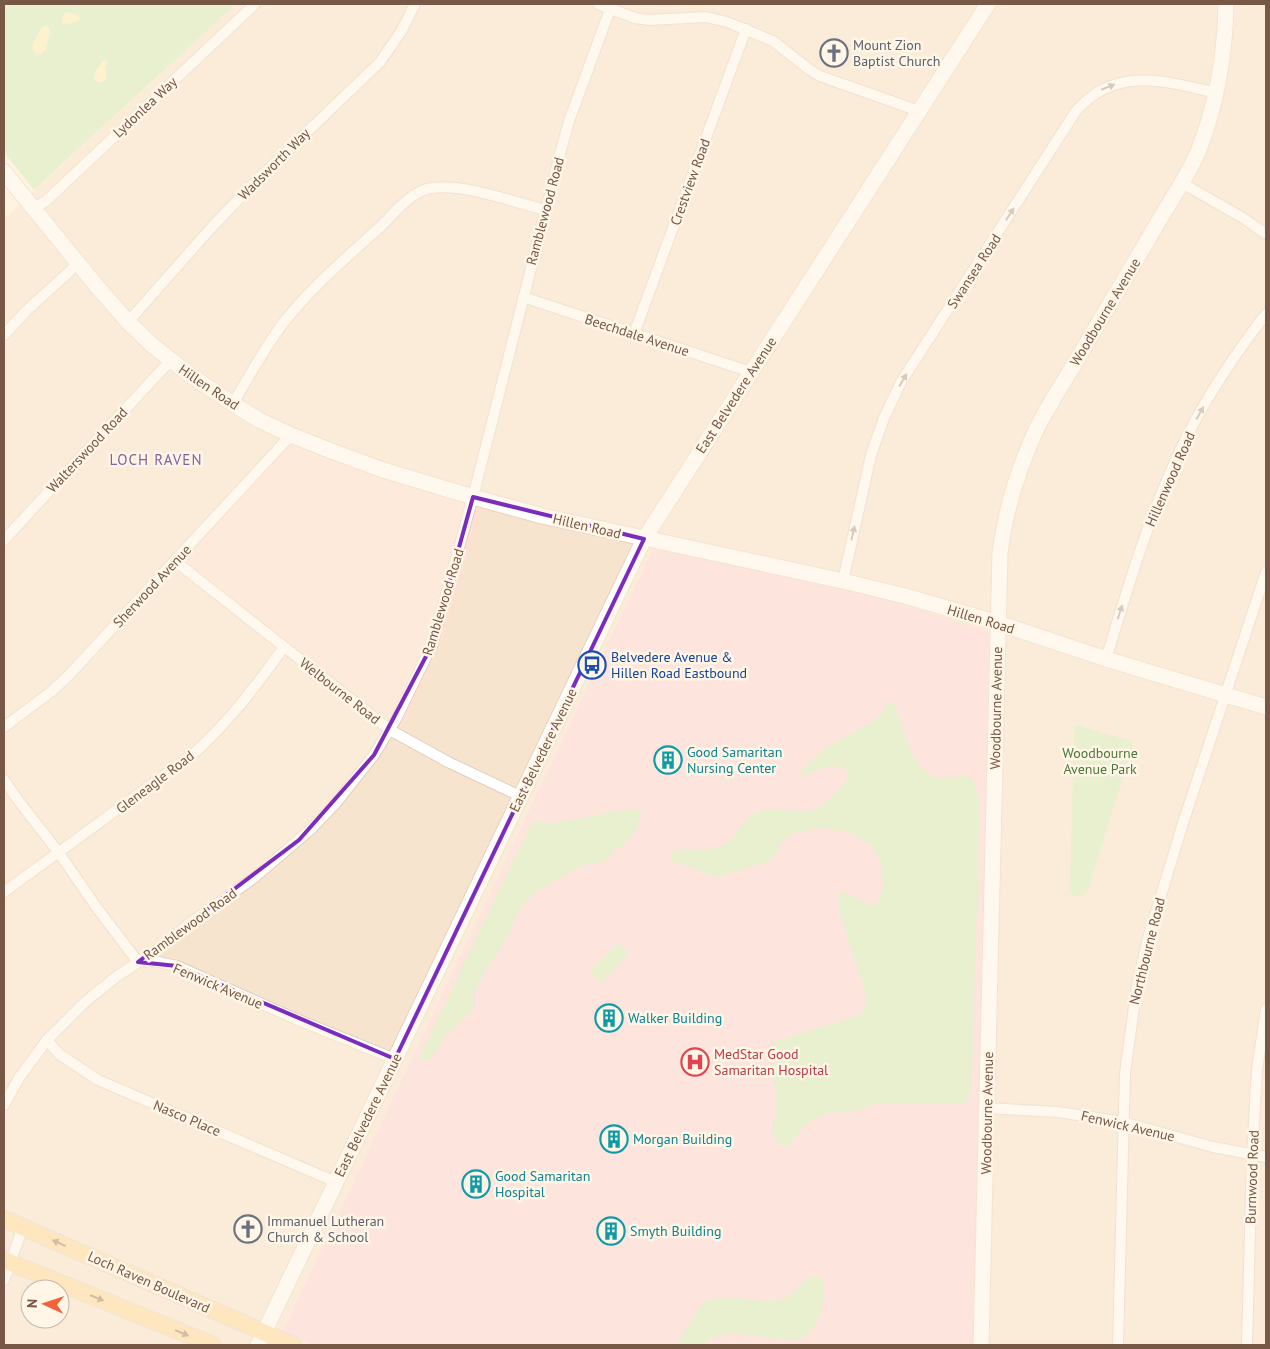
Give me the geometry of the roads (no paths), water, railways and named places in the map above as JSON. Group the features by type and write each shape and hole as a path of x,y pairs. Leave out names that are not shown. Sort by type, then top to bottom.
{"main road":[{"name":"Loch Raven Boulevard","path":"4,1219 261,1339 293,1345"},
{"path":"7,1261 213,1345"}],"street":[{"name":"Lydonlea Way","path":"33,208 46,201 255,4"},
{"name":"Wadsworth Way","path":"128,322 211,228 254,183 380,62 402,30 415,4"},
{"path":"598,4 612,6 635,18 650,20 663,21 693,17 715,18 766,37 780,45 803,65 820,76 920,111"},
{"name":"East Belvedere Avenue","path":"261,1339 644,539 988,4"},
{"name":"Woodbourne Avenue","path":"981,1345 998,623 1002,532 1020,470 1037,429 1105,310 1182,183 1197,153 1216,94 1226,40 1226,4"},
{"name":"Ramblewood Road","path":"4,1105 19,1078 47,1040 85,1002 116,976 255,877 299,840 336,803 374,755 390,730 432,645 473,497 569,122 612,6"},
{"name":"Crestview Road","path":"634,334 746,29"},
{"name":"Swansea Road","path":"843,581 870,455 884,418 901,382 1076,111 1090,97 1104,88 1133,80 1156,81 1216,94"},
{"name":"Hillen Road","path":"4,172 128,322 152,345 233,404 259,420 291,435 384,470 473,497 542,516 905,596 998,623 1106,659 1266,707"},
{"path":"1182,183 1243,218 1266,234"},
{"path":"233,404 253,368 285,322 320,282 409,199 427,189 456,188 545,210"},
{"path":"4,335 26,311 78,262"},
{"name":"Beechdale Avenue","path":"523,297 751,372"},
{"name":"Hillenwood Road","path":"1106,659 1142,544 1173,465 1213,390 1266,314"},
{"name":"Walterswood Road","path":"4,540 171,360"},
{"name":"Sherwood Avenue","path":"4,727 52,691 69,675 291,435"},
{"name":"Welbourne Road","path":"175,561 390,730 448,762 520,796"},
{"name":"Northbourne Road","path":"1118,1345 1123,1122 1127,1054 1132,1013 1143,956 1194,788 1266,572"},
{"name":"Gleneagle Road","path":"4,892 166,775 211,738 239,707 284,647"},
{"path":"4,780 138,962"},
{"name":"Fenwick Avenue","path":"138,962 176,966 313,1026 395,1059"},
{"name":"Burnwood Road","path":"1248,1345 1252,1155 1257,1070 1266,1009"},
{"name":"Nasco Place","path":"47,1040 59,1054 98,1080 336,1182"},
{"name":"Fenwick Avenue","path":"987,1108 1058,1112 1123,1122 1213,1147 1266,1157"},
{"path":"4,1280 7,1261 23,1227"}],"place":[{"name":"Mount Zion Baptist Church","path":"834,53"},
{"name":"Belvedere Avenue & Hillen Road Eastbound","path":"592,665"},
{"name":"Good Samaritan Nursing Center","path":"668,760"},
{"name":"Walker Building","path":"609,1018"},
{"name":"MedStar Good Samaritan Hospital","path":"695,1062"},
{"name":"Morgan Building","path":"614,1139"},
{"name":"Good Samaritan Hospital","path":"476,1184"},
{"name":"Immanuel Lutheran Church & School","path":"248,1229"},
{"name":"Smyth Building","path":"611,1231"}],"district":[{"name":"LOCH RAVEN","path":"156,459"}],"park label":[{"name":"Woodbourne Avenue Park","path":"1100,762"}]}
